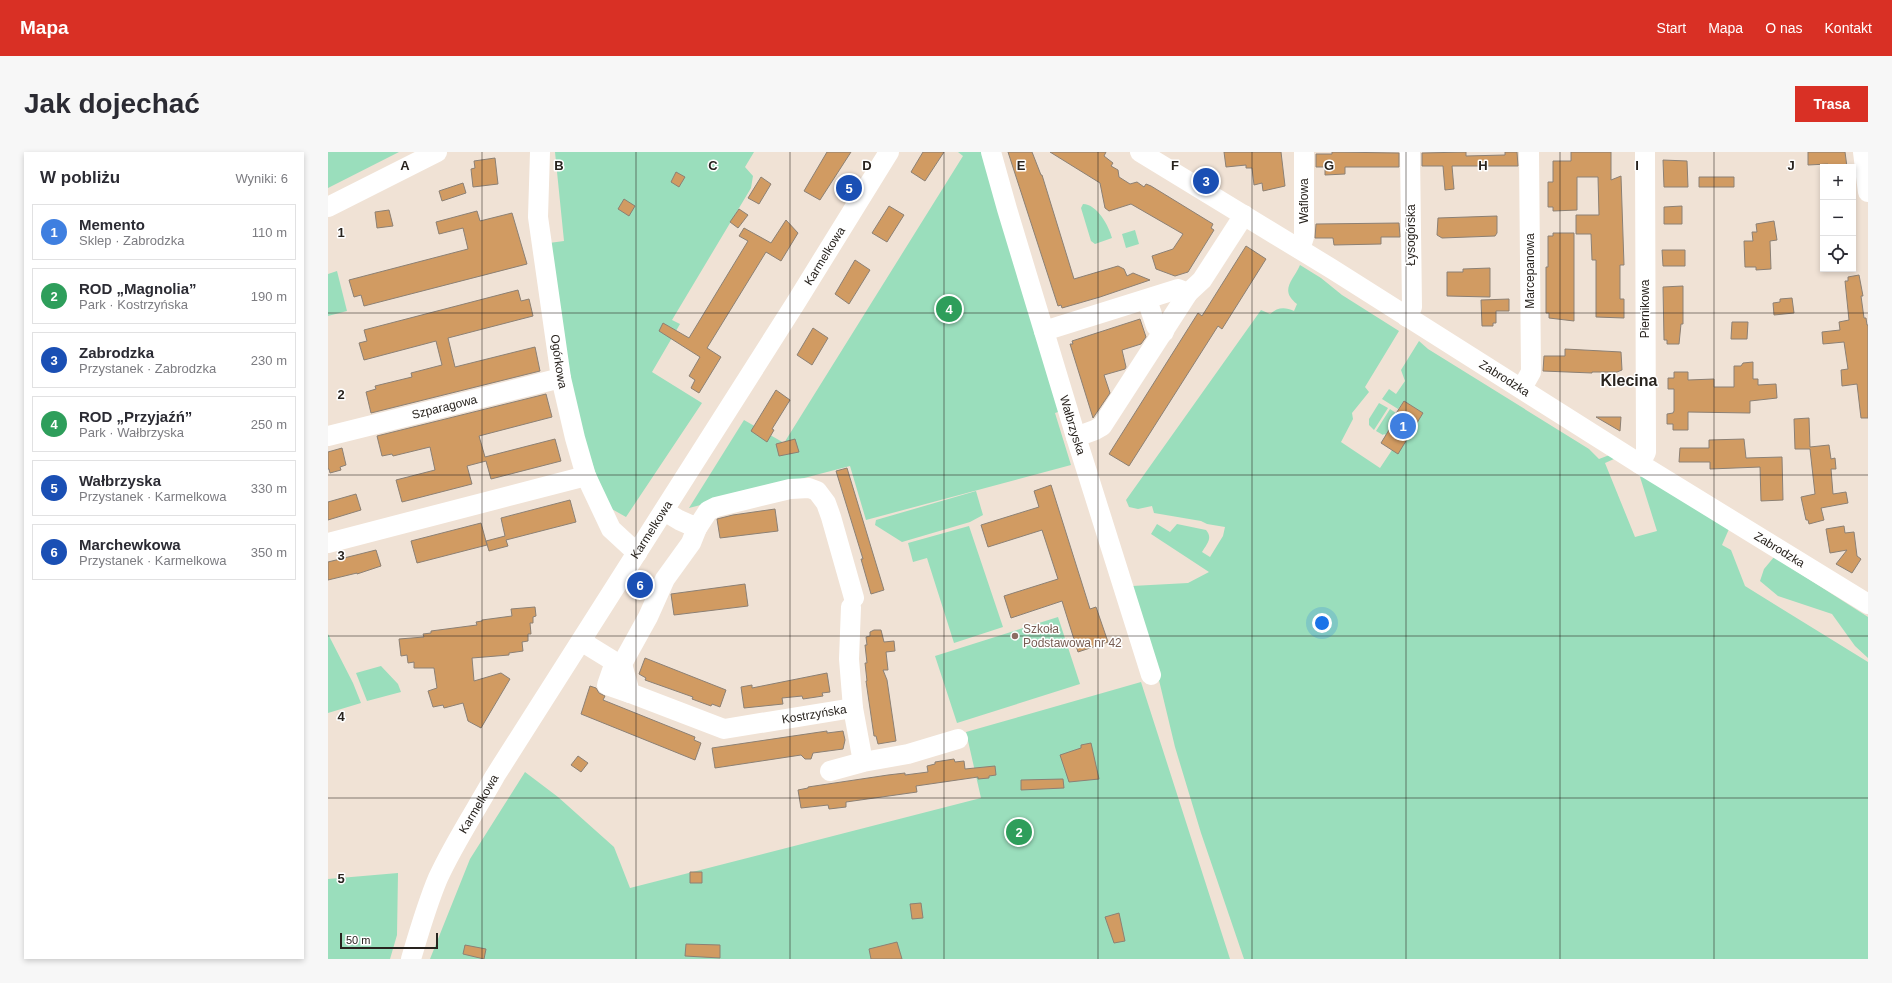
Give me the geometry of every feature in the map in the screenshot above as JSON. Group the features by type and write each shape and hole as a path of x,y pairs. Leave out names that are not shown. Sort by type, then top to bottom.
{"street":[{"path":"328,207 437,152"},
{"name":"Ogórkowa","path":"540,152 538,217 561,378 575,438 586,476 611,529 637,553"},
{"name":"Karmelkowa","path":"411,959 425,913 439,877 458,839 495,776 664,511 889,152"},
{"name":"Wałbrzyska","path":"991,152 1076,437 1151,675"},
{"name":"Zabrodzka","path":"1140,152 1244,215 1522,388 1640,464 1868,604"},
{"name":"Waflowa","path":"1300,250 1304,237 1304,152"},
{"name":"Łysogórska","path":"1407,317 1412,307 1410,152"},
{"name":"Marcepanowa","path":"1522,388 1531,372 1529,152"},
{"name":"Piernikowa","path":"1640,464 1646,452 1645,152"},
{"path":"1863,152 1868,192"},
{"path":"1076,437 1102,426 1188,293 1202,280 1244,215"},
{"path":"1044,332 1178,289 1188,293"},
{"path":"1147,300 1156,326 1164,332"},
{"name":"Szparagowa","path":"328,436 561,378"},
{"path":"328,543 586,476"},
{"path":"589,646 618,663 648,617 665,579 691,543 697,528 708,512 716,506 790,489 810,488 817,491 826,503 832,517 853,602 849,659 854,708"},
{"path":"664,511 697,528"},
{"name":"Kostrzyńska","path":"618,663 630,693 724,729 854,708 863,762"},
{"path":"830,771 863,762 908,754 958,739"}],"green space":[{"path":"328,152 399,152 328,188"},
{"path":"555,152 754,152 745,167 753,176 751,188 672,320 680,324 652,372 702,403 626,517 610,508 594,469 584,438 562,342 549,243 564,241"},
{"path":"958,152 983,152 1061,411 1055,413 1071,465 866,520 850,466 689,508 744,420 784,443 963,156"},
{"path":"1083,204 1093,208 1102,216 1112,238 1095,244 1091,241 1081,208"},
{"path":"1135,230 1139,244 1126,248 1122,234"},
{"path":"1300,265 1321,278 1342,295 1399,331 1365,387 1369,392 1352,413 1353,419 1341,442 1380,468 1392,450 1398,453 1423,413 1404,401 1398,409 1382,399 1389,389 1396,394 1405,381 1401,370 1419,341 1428,349 1589,449 1599,459 1612,454 1614,459 1605,463 1635,537 1657,531 1640,477 1644,476 1729,529 1722,545 1731,550 1745,586 1868,662 1868,959 1244,959 1201,833 1175,747 1152,651 1132,586 1188,583 1209,572 1151,534 1157,524 1170,532 1177,524 1206,530 1209,538 1202,552 1210,557 1223,536 1225,527 1207,524 1201,521 1154,513 1152,506 1138,509 1129,507 1126,500 1261,310 1270,314 1282,308 1294,311 1297,304 1292,299 1288,290 1289,285"},
{"path":"337,271 347,311 328,316 328,274"},
{"path":"1379,403 1388,408 1374,430 1369,425 1369,419"},
{"path":"1390,409 1396,413 1394,416 1396,418 1386,435 1383,435 1376,431"},
{"path":"976,491 983,515 970,522 902,542 875,525 876,520"},
{"path":"969,526 1003,627 954,643 927,558 913,562 908,543"},
{"path":"1774,557 1868,617 1868,658 1855,646 1832,614 1778,596 1760,581 1764,569"},
{"path":"1058,617 1080,684 957,723 935,656"},
{"path":"328,634 353,683 361,703 328,713"},
{"path":"381,666 398,684 401,692 367,701 356,673"},
{"path":"1141,682 1230,959 430,959 470,859 525,772 558,797 614,847 630,888 981,798 966,732"},
{"path":"398,873 397,935 390,959 328,959 328,879"}],"building":[{"path":"827,152 851,152 820,200 804,191"},
{"path":"923,152 944,152 925,181 911,172"},
{"path":"1008,152 1032,152 1042,175 1074,279 1118,266 1124,269 1127,276 1133,273 1150,280 1062,308 1061,305 1058,306"},
{"path":"1050,152 1106,152 1104,156 1113,163 1111,166 1118,170 1119,177 1130,184 1137,182 1144,187 1146,184 1151,186 1213,224 1211,228 1214,230 1188,272 1175,276 1156,269 1152,256 1173,249 1183,234 1131,204 1109,211 1105,208 1100,183"},
{"path":"1224,152 1281,152 1285,186 1263,191 1262,183 1254,185 1252,168 1246,168 1246,165 1226,167"},
{"path":"1332,152 1399,153 1399,167 1345,167 1345,174 1325,175 1325,167 1316,167 1316,154 1332,154"},
{"path":"1466,152 1466,156 1505,155 1505,152 1517,152 1518,166 1452,166 1454,189 1445,190 1443,166 1422,166 1422,153"},
{"path":"1571,152 1611,152 1611,180 1621,176 1624,265 1620,265 1620,299 1624,299 1624,318 1596,317 1596,260 1592,260 1591,234 1576,234 1576,215 1599,215 1598,177 1577,177 1577,210 1553,211 1553,207 1548,207 1548,182 1553,182 1553,161 1571,161"},
{"path":"1808,152 1845,152 1847,164 1808,165"},
{"path":"495,158 498,184 473,187 471,169 475,168 474,161"},
{"path":"1663,160 1687,161 1688,187 1664,187"},
{"path":"676,172 685,177 679,187 671,182"},
{"path":"761,177 771,184 759,204 748,198"},
{"path":"1699,177 1734,177 1734,187 1699,187"},
{"path":"463,183 466,193 442,201 439,191"},
{"path":"624,199 635,206 629,216 618,209"},
{"path":"889,206 904,215 887,242 872,233"},
{"path":"1682,206 1682,224 1664,224 1664,207"},
{"path":"739,209 748,215 738,228 730,222"},
{"path":"389,210 393,226 377,228 375,212"},
{"path":"477,211 480,221 512,213 527,264 364,306 361,295 354,297 349,280 468,249 463,228 439,234 436,222"},
{"path":"1497,216 1497,233 1495,236 1442,238 1437,235 1438,218"},
{"path":"786,220 798,233 781,261 766,252 707,348 721,357 699,393 691,388 695,380 689,376 700,357 659,331 663,323 689,338 748,241 739,236 744,228 771,243"},
{"path":"1774,221 1777,240 1770,241 1771,269 1756,270 1756,267 1745,267 1744,241 1753,241 1752,232 1757,232 1756,224"},
{"path":"1399,223 1400,237 1381,237 1381,244 1334,245 1333,238 1315,238 1316,224"},
{"path":"1553,233 1574,233 1574,321 1549,318 1549,313 1546,313 1548,236 1553,236"},
{"path":"1246,246 1266,259 1222,329 1218,326 1129,466 1109,454 1198,313 1202,316"},
{"path":"1662,250 1685,250 1685,266 1663,266"},
{"path":"855,260 870,270 849,304 835,294"},
{"path":"1490,268 1490,297 1447,296 1447,272 1463,272 1463,269"},
{"path":"1859,275 1863,296 1861,296 1864,318 1866,318 1868,325 1868,418 1861,418 1857,384 1842,386 1841,370 1848,369 1844,342 1823,344 1822,332 1840,330 1839,322 1849,320 1845,281 1848,281 1848,277"},
{"path":"1683,286 1683,324 1681,324 1679,344 1667,344 1667,340 1664,340 1663,287"},
{"path":"518,290 521,301 529,299 533,316 448,338 455,367 535,347 540,371 371,413 366,392 376,389 375,386 412,377 411,373 442,365 436,341 364,360 359,343 367,341 364,330"},
{"path":"1792,298 1794,313 1774,315 1773,303 1780,302 1780,299"},
{"path":"1509,299 1509,311 1496,311 1496,323 1493,323 1493,326 1482,326 1481,300"},
{"path":"1140,319 1146,337 1141,344 1122,350 1126,367 1125,369 1104,375 1110,393 1093,418 1070,344 1073,344 1072,341"},
{"path":"1732,322 1748,322 1747,339 1731,339"},
{"path":"813,328 828,338 812,365 797,355"},
{"path":"1565,349 1621,352 1622,370 1617,372 1592,373 1543,371 1544,356 1565,356"},
{"path":"1753,362 1753,379 1758,379 1758,385 1776,384 1777,398 1750,401 1750,413 1688,412 1688,430 1673,430 1673,424 1667,424 1667,414 1673,413 1674,411 1674,389 1668,389 1668,378 1674,378 1674,372 1688,372 1688,380 1714,379 1714,387 1734,387 1734,366 1741,366 1743,363"},
{"path":"776,390 790,400 772,429 774,430 767,442 751,431"},
{"path":"546,394 552,417 479,436 485,457 555,439 561,461 491,479 486,461 467,466 472,484 402,502 396,480 435,470 430,447 393,456 392,454 382,456 377,436"},
{"path":"1404,401 1423,413 1398,454 1381,443 1397,417 1395,415"},
{"path":"1596,417 1621,417 1620,431"},
{"path":"1809,418 1810,447 1829,445 1831,459 1835,458 1836,469 1831,469 1833,494 1846,492 1848,503 1821,508 1824,520 1809,524 1808,520 1806,520 1801,497 1815,494 1810,449 1795,449 1794,419"},
{"path":"795,439 799,452 779,456 776,444"},
{"path":"1744,439 1746,458 1782,457 1783,500 1761,501 1760,467 1710,469 1710,462 1679,462 1680,448 1709,448 1709,440"},
{"path":"342,448 346,465 340,467 341,470 330,473 328,469 328,452"},
{"path":"847,468 884,590 871,594 861,559 863,559 836,471"},
{"path":"1051,485 1090,609 1096,607 1108,642 1078,652 1062,601 1011,618 1004,596 1058,579 1042,530 988,547 981,525 1039,507 1034,491"},
{"path":"356,494 361,510 328,520 328,502"},
{"path":"570,500 576,522 506,540 508,546 489,551 486,541 505,536 501,518"},
{"path":"775,509 778,531 720,538 717,519 733,515"},
{"path":"481,523 487,545 417,563 411,541"},
{"path":"1844,526 1845,533 1854,532 1857,556 1861,559 1852,573 1836,564 1847,550 1830,553 1826,529"},
{"path":"376,550 381,566 357,574 328,580 328,562"},
{"path":"745,584 748,606 674,615 671,594"},
{"path":"535,607 536,616 533,617 533,623 530,623 531,634 528,634 528,641 522,642 523,651 509,653 509,655 472,658 474,681 501,673 510,679 481,728 468,721 463,703 444,708 443,705 433,707 428,691 437,688 434,668 414,668 414,662 408,663 407,655 401,656 399,639 424,637 423,634 431,633 431,631 477,625 476,622 482,620 512,616 511,609"},
{"path":"874,630 881,630 884,642 894,641 895,651 886,652 888,670 883,670 887,680 896,741 878,744 876,736 874,736 866,681 865,663 867,663 865,645 867,645 866,637 870,636 870,632"},
{"path":"645,658 726,690 720,707 712,704 711,706 692,699 693,697 645,680 646,678 639,674"},
{"path":"827,673 830,692 822,693 823,696 803,699 802,696 782,698 783,704 744,708 741,687 752,685 752,688"},
{"path":"590,686 596,688 599,693 605,696 603,700 695,737 694,740 701,743 695,760 581,714"},
{"path":"827,731 827,733 843,731 845,740 843,749 813,753 811,759 805,759 801,755 715,768 712,748"},
{"path":"1091,743 1099,779 1069,782 1060,755 1081,748 1081,745"},
{"path":"578,756 588,763 581,772 571,765"},
{"path":"954,759 955,762 964,761 965,769 995,766 996,775 989,776 989,778 978,779 978,777 916,786 917,792 846,802 846,807 829,809 828,805 801,808 798,790 808,787 888,775 905,773 905,775 928,772 927,766 935,764 935,762"},
{"path":"1063,779 1064,788 1021,790 1021,780"},
{"path":"690,872 702,872 702,883 690,883"},
{"path":"921,903 923,918 912,919 910,904"},
{"path":"1119,913 1125,941 1114,943 1105,917"},
{"path":"897,942 902,959 871,959 869,949"},
{"path":"686,944 720,945 720,958 685,956"},
{"path":"465,945 486,949 484,959 463,954"}],"place":[{"name":"Zabrodzka","path":"1206,181"},
{"name":"Wałbrzyska","path":"849,188"},
{"name":"ROD „Przyjaźń”","path":"949,309"},
{"name":"Memento","path":"1403,426"},
{"name":"Marchewkowa","path":"640,585"},
{"name":"Szkoła Podstawowa nr 42","path":"1015,636"},
{"name":"ROD „Magnolia”","path":"1019,832"}],"district":[{"name":"Klecina","path":"1629,380"}]}
